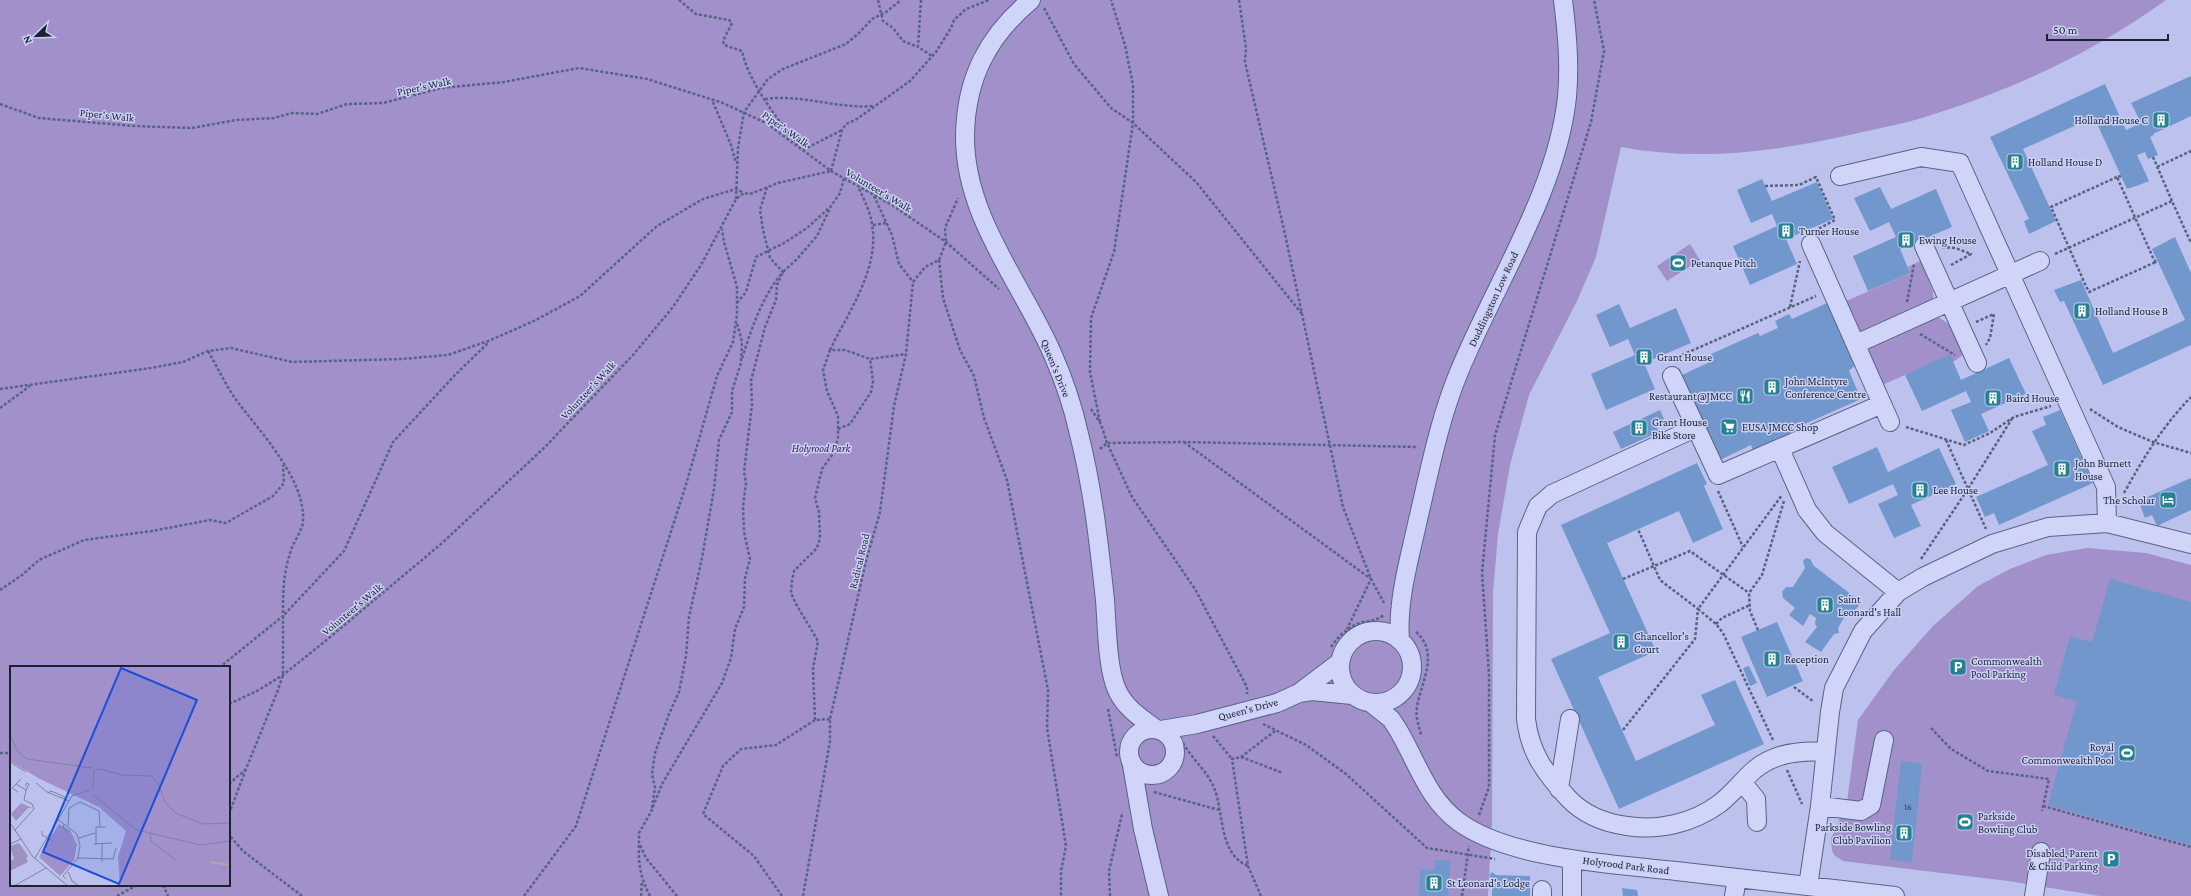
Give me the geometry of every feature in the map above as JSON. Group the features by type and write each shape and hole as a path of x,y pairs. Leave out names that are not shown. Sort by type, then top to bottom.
{"street":[{"name":"Duddingston Low Road","path":"1402,597 1435,447 1459,373 1544,187 1559,142 1567,98 1569,49 1563,0"},
{"name":"Queen's Drive","path":"1037,3 1013,15 998,32 984,55 973,80 967,107 965,136 972,183 989,233 1053,354 1068,395 1085,461 1099,540 1114,681 1126,704 1177,743"},
{"path":"1840,176 1920,157 1960,163 2106,487 2107,523"},
{"path":"1806,250 1832,289 1890,422"},
{"path":"1919,253 1950,302 1969,361"},
{"path":"1856,344 2040,260"},
{"path":"1672,376 1718,476 1882,404"},
{"path":"1695,428 1552,494 1538,506 1527,532 1526,719 1531,746 1539,761 1559,789 1579,808 1605,821 1636,828 1676,824 1697,817 1724,800 1758,768 1780,756 1800,751 1826,752"},
{"path":"1780,449 1792,488 1825,533 1898,592"},
{"path":"1808,886 1820,806 1834,688 1863,631 1898,592 1923,577 1992,544 2048,527 2107,523 2191,544"},
{"path":"1402,597 1394,614 1381,631 1400,640 1409,651 1412,665 1401,708 1406,743"},
{"path":"1400,640 1402,597"},
{"name":"Queen's Drive","path":"1159,896 1131,808 1132,765 1128,752 1132,738 1143,730 1199,723 1277,703 1299,693 1340,662 1344,649 1354,638 1367,632 1381,631"},
{"path":"1340,662 1343,683 1352,695"},
{"path":"1371,703 1392,700 1407,686"},
{"name":"Queen's Drive","path":"1299,693 1312,691 1352,695 1371,703 1390,719 1406,743"},
{"path":"1559,789 1570,719"},
{"name":"Queen's Drive","path":"1131,808 1144,788 1156,775 1164,772 1171,765 1175,757 1177,743 1199,723"},
{"path":"1820,806 1862,811 1871,805 1884,740"},
{"name":"Holyrood Park Road","path":"1406,743 1421,775 1435,798 1452,816 1473,831 1501,843 1572,859 1895,896"},
{"path":"1132,765 1142,773 1156,775"},
{"path":"1742,782 1756,800 1757,822"},
{"path":"2034,896 2041,852"},
{"path":"1572,859 1572,896"},
{"path":"1734,896 1737,878"}],"path":[{"path":"679,0 696,14 729,20 731,26 724,41 724,45 742,51 752,78 759,90 779,122 803,150 842,130"},
{"path":"878,0 883,22 893,28 903,41 918,47 932,56"},
{"path":"736,199 738,148 744,112 768,79 783,69 846,44 872,20 902,0"},
{"path":"918,47 921,0"},
{"path":"831,171 842,130 846,124 910,81 932,56 954,20 966,9 989,0"},
{"path":"1111,0 1125,46 1134,85 1133,123 1114,252 1091,318 1090,372 1101,424 1107,442 1132,497 1195,589 1247,687 1250,711 1256,720 1306,745 1346,774 1427,848 1496,860"},
{"path":"1239,0 1246,48 1245,62 1302,315 1343,507 1371,579 1385,604"},
{"path":"1462,896 1466,854 1489,787 1489,674 1482,573 1495,435 1591,122 1604,50 1594,0"},
{"path":"1037,3 1074,64 1111,108 1133,123 1196,182 1302,315"},
{"name":"Piper's Walk","path":"0,104 39,118 134,126 192,128 236,120 274,118 292,114 317,114 347,104 383,103 441,88 504,82 579,68 647,79 744,112 766,123 831,171"},
{"path":"765,99 782,97 855,108 874,106"},
{"path":"713,102 731,145 737,167"},
{"path":"2157,167 2191,151"},
{"path":"2153,157 2189,235 2191,243"},
{"name":"Volunteer's Walk","path":"230,704 256,691 283,675 375,601 441,544 544,448 633,355 673,307 701,265 722,228 727,213 736,199 744,193 750,194 778,182 831,171 874,195 946,242 1002,292"},
{"path":"2117,177 2157,262 2089,292 2051,207 2117,177 2121,176"},
{"path":"1766,186 1799,185 1816,177 1835,220 1819,228 1806,250 1790,307"},
{"path":"651,812 654,788 652,774 655,753 669,714 680,692 690,617 714,489 719,440 732,412 732,391 751,330 771,285 817,236 831,206 840,193 844,178"},
{"path":"972,183 961,191 945,228 946,242 939,260 943,298 960,350 974,376 984,418 1007,480 1048,690 1047,728 1066,846 1061,870 1061,896"},
{"path":"815,720 813,669 818,641 796,604 792,593 792,581 794,571 816,548 820,538 819,512 815,498 822,469 834,451 838,429 838,416 827,391 823,370 830,350 868,272 873,246 873,225 869,211 858,186"},
{"path":"767,187 760,210 770,258 783,272"},
{"path":"0,389 183,362 208,351 231,348 292,362 402,359 448,355 491,340 536,320 580,296 657,226 704,199 736,189 744,193"},
{"path":"874,195 892,235 899,264 913,282 924,267 939,260"},
{"path":"2040,260 2172,201"},
{"path":"737,303 746,292 756,257 784,243 807,228 831,206"},
{"path":"873,225 886,223"},
{"path":"524,896 576,826 685,488 717,376 733,342 736,321 737,287 724,242 722,228"},
{"path":"1919,253 1903,323 1969,361"},
{"path":"650,896 642,880 638,860 639,833 651,812 662,784 722,683 731,658 735,629 744,607 745,578 750,559 744,532 743,507 746,483 744,472 752,404 751,381 765,327 776,300 777,285 783,272"},
{"name":"Radical Road","path":"803,896 830,741 830,720 866,561 880,512 894,406 906,354 913,282"},
{"path":"1672,376 1666,362 1832,289"},
{"path":"736,321 742,342 741,362"},
{"path":"221,666 283,616 344,551 393,442 455,375 491,340"},
{"path":"830,350 845,350 870,359 906,354"},
{"path":"208,351 236,400 264,434 283,464 300,496 303,523 291,548 282,581 283,675 265,718 258,742 230,812"},
{"path":"838,429 850,424 871,392 873,381 870,359"},
{"path":"0,408 31,385"},
{"path":"2122,496 2153,442 2191,397"},
{"path":"1890,422 1964,445 1990,433 2014,417 2073,398 2118,427 2153,442 2191,453"},
{"path":"1090,407 1101,424"},
{"path":"1920,560 2014,417"},
{"path":"1946,440 1992,544"},
{"path":"1085,461 1107,442 1435,447"},
{"path":"1183,442 1371,579"},
{"path":"0,590 22,575 39,560 84,540 152,531 210,520 226,523 273,496 284,483 283,464"},
{"path":"1718,476 1715,485 1743,547"},
{"path":"1623,730 1695,639 1698,609 1783,494 1792,488"},
{"path":"1749,593 1762,575 1792,488"},
{"path":"1638,529 1660,580 1716,624 1723,633 1803,806 1820,806"},
{"path":"1623,579 1690,551 1749,593 1751,605 1750,611 1758,630"},
{"path":"1347,629 1371,579"},
{"path":"1716,624 1722,618 1751,605"},
{"path":"1794,687 1830,712"},
{"path":"782,896 754,856 703,814 723,766 741,749 776,745 815,720 830,720"},
{"path":"1199,723 1232,759 1248,866 1261,896"},
{"path":"1931,728 1951,749 1988,771 2050,779 2042,811"},
{"path":"1232,759 1242,757 1275,730"},
{"path":"1177,743 1189,754 1215,789 1229,848 1235,858 1248,866"},
{"path":"1242,757 1283,773"},
{"path":"230,783 246,769"},
{"path":"1144,788 1219,810"},
{"path":"2043,806 2191,847"},
{"path":"1110,896 1109,871 1131,808"},
{"path":"230,836 243,851 302,896"},
{"path":"639,843 646,858 677,896"},
{"path":"640,896 642,880"},
{"path":"117,896 135,886"},
{"path":"163,886 168,896"}],"green space":[{"name":"Holyrood Park","path":"0,0 2166,0 2110,37 2051,68 1989,95 1957,107 1908,122 1799,145 1740,152 1681,154 1621,147 1596,257 1577,301 1529,395 1510,465 1498,534 1493,593 1492,821 1488,896 0,896"},
{"name":"Petanque Pitch","path":"1690,244 1700,260 1667,281 1657,266"},
{"path":"1922,260 1933,292 1933,299 1927,305 1868,331 1860,331 1853,324 1844,302 1910,273 1908,267"},
{"path":"1938,317 1949,324 1964,354 1953,362 1905,375 1880,386 1868,359 1868,349 1873,343"},
{"path":"2087,548 2146,553 2191,565 2191,896 2100,896 2008,881 1843,861 1834,855 1831,839 1847,802 1858,720 1894,670 1933,626 1978,586 2010,569 2046,555"}],"building":[{"name":"Holland House D","path":"2191,76 2191,116 2153,134 2154,135 2150,137 2158,155 2148,159 2145,152 2137,155 2149,181 2127,189 2094,117 2023,149 2056,221 2029,234 2024,221 2029,219 1990,137 2105,84 2126,130 2141,123 2131,103"},
{"name":"Turner House","path":"1762,179 1772,201 1817,182 1833,219 1786,239 1797,264 1750,285 1733,246 1777,226 1772,214 1751,223 1737,190"},
{"name":"Ewing House","path":"1880,187 1891,209 1936,189 1952,227 1900,249 1910,273 1868,291 1853,256 1896,237 1889,222 1870,231 1854,198"},
{"name":"Holland House B","path":"2175,237 2191,273 2191,345 2103,385 2064,301 2060,302 2054,290 2081,280 2113,353 2185,320 2152,249"},
{"name":"John McIntyre Conference Centre","path":"1827,303 1855,365 1849,371 1861,399 1798,427 1799,431 1753,451 1751,445 1720,460 1682,375 1714,360 1711,354 1758,333 1760,336 1778,328 1775,321 1789,314 1792,319"},
{"name":"Grant House","path":"1619,304 1630,328 1676,308 1691,343 1644,363 1655,389 1606,410 1591,374 1635,355 1628,339 1610,347 1596,315"},
{"name":"Baird House","path":"1950,354 1961,380 2009,358 2026,394 1981,414 1989,431 1965,442 1951,410 1971,402 1966,391 1922,411 1905,375"},
{"name":"Grant House Bike Store","path":"1660,410 1664,419 1655,423 1659,432 1621,449 1613,432"},
{"name":"John Burnett House","path":"2060,410 2093,483 1999,525 1994,513 1985,517 1976,497 2048,465 2032,431 2046,425 2043,417"},
{"name":"Lee House","path":"1877,447 1888,472 1939,448 1956,484 1911,505 1921,526 1894,538 1878,504 1898,495 1893,484 1849,504 1832,467"},
{"name":"Chancellor's Court","path":"1697,463 1707,484 1704,486 1723,529 1693,543 1679,511 1607,543 1656,651 1598,677 1636,761 1715,725 1701,695 1735,680 1764,744 1619,809 1551,659 1610,633 1561,525"},
{"name":"The Scholar","path":"2191,478 2191,510 2157,526 2152,515 2145,518 2140,505 2147,502 2145,498"},
{"name":"Saint Leonard's Hall","path":"1806,558 1810,559 1814,566 1861,602 1853,614 1848,611 1838,628 1839,633 1834,634 1821,652 1805,642 1817,627 1815,624 1816,618 1810,614 1803,626 1789,615 1795,608 1783,598 1782,592 1786,587 1793,587 1805,568 1803,561"},
{"name":"Royal Commonwealth Pool","path":"2110,579 2191,602 2191,845 2048,805 2077,701 2054,695 2070,636 2092,642"},
{"name":"Reception","path":"1777,622 1803,681 1767,697 1741,637"},
{"path":"1749,666 1757,683 1750,686 1743,668"},
{"name":"Parkside Bowling Club Pavilion","path":"1901,761 1922,764 1912,862 1890,860"},
{"name":"St Leonard's Lodge","path":"1435,860 1451,861 1448,896 1419,896 1420,869 1435,870"},
{"path":"1492,872 1496,875 1530,876 1530,896 1492,896 1492,878 1489,876"},
{"path":"1622,888 1637,890 1638,896 1623,896"}],"place":[{"name":"Holland House C","path":"2161,120"},
{"name":"Holland House D","path":"2015,162"},
{"name":"Turner House","path":"1786,231"},
{"name":"Ewing House","path":"1906,240"},
{"name":"Petanque Pitch","path":"1678,263"},
{"name":"Holland House B","path":"2082,311"},
{"name":"Grant House","path":"1644,357"},
{"name":"John McIntyre Conference Centre","path":"1772,387"},
{"name":"Restaurant@JMCC","path":"1745,396"},
{"name":"Baird House","path":"1993,398"},
{"name":"EUSA JMCC Shop","path":"1729,427"},
{"name":"Grant House Bike Store","path":"1639,428"},
{"name":"John Burnett House","path":"2062,469"},
{"name":"Lee House","path":"1920,490"},
{"name":"The Scholar","path":"2168,500"},
{"name":"Saint Leonard's Hall","path":"1825,605"},
{"name":"Chancellor's Court","path":"1621,642"},
{"name":"Reception","path":"1772,659"},
{"name":"Commonwealth Pool Parking","path":"1958,667"},
{"name":"Royal Commonwealth Pool","path":"2127,753"},
{"name":"Parkside Bowling Club","path":"1965,822"},
{"name":"Parkside Bowling Club Pavilion","path":"1904,833"},
{"name":"Disabled, Parent & Child Parking","path":"2111,859"},
{"name":"St Leonard's Lodge","path":"1434,883"}]}
